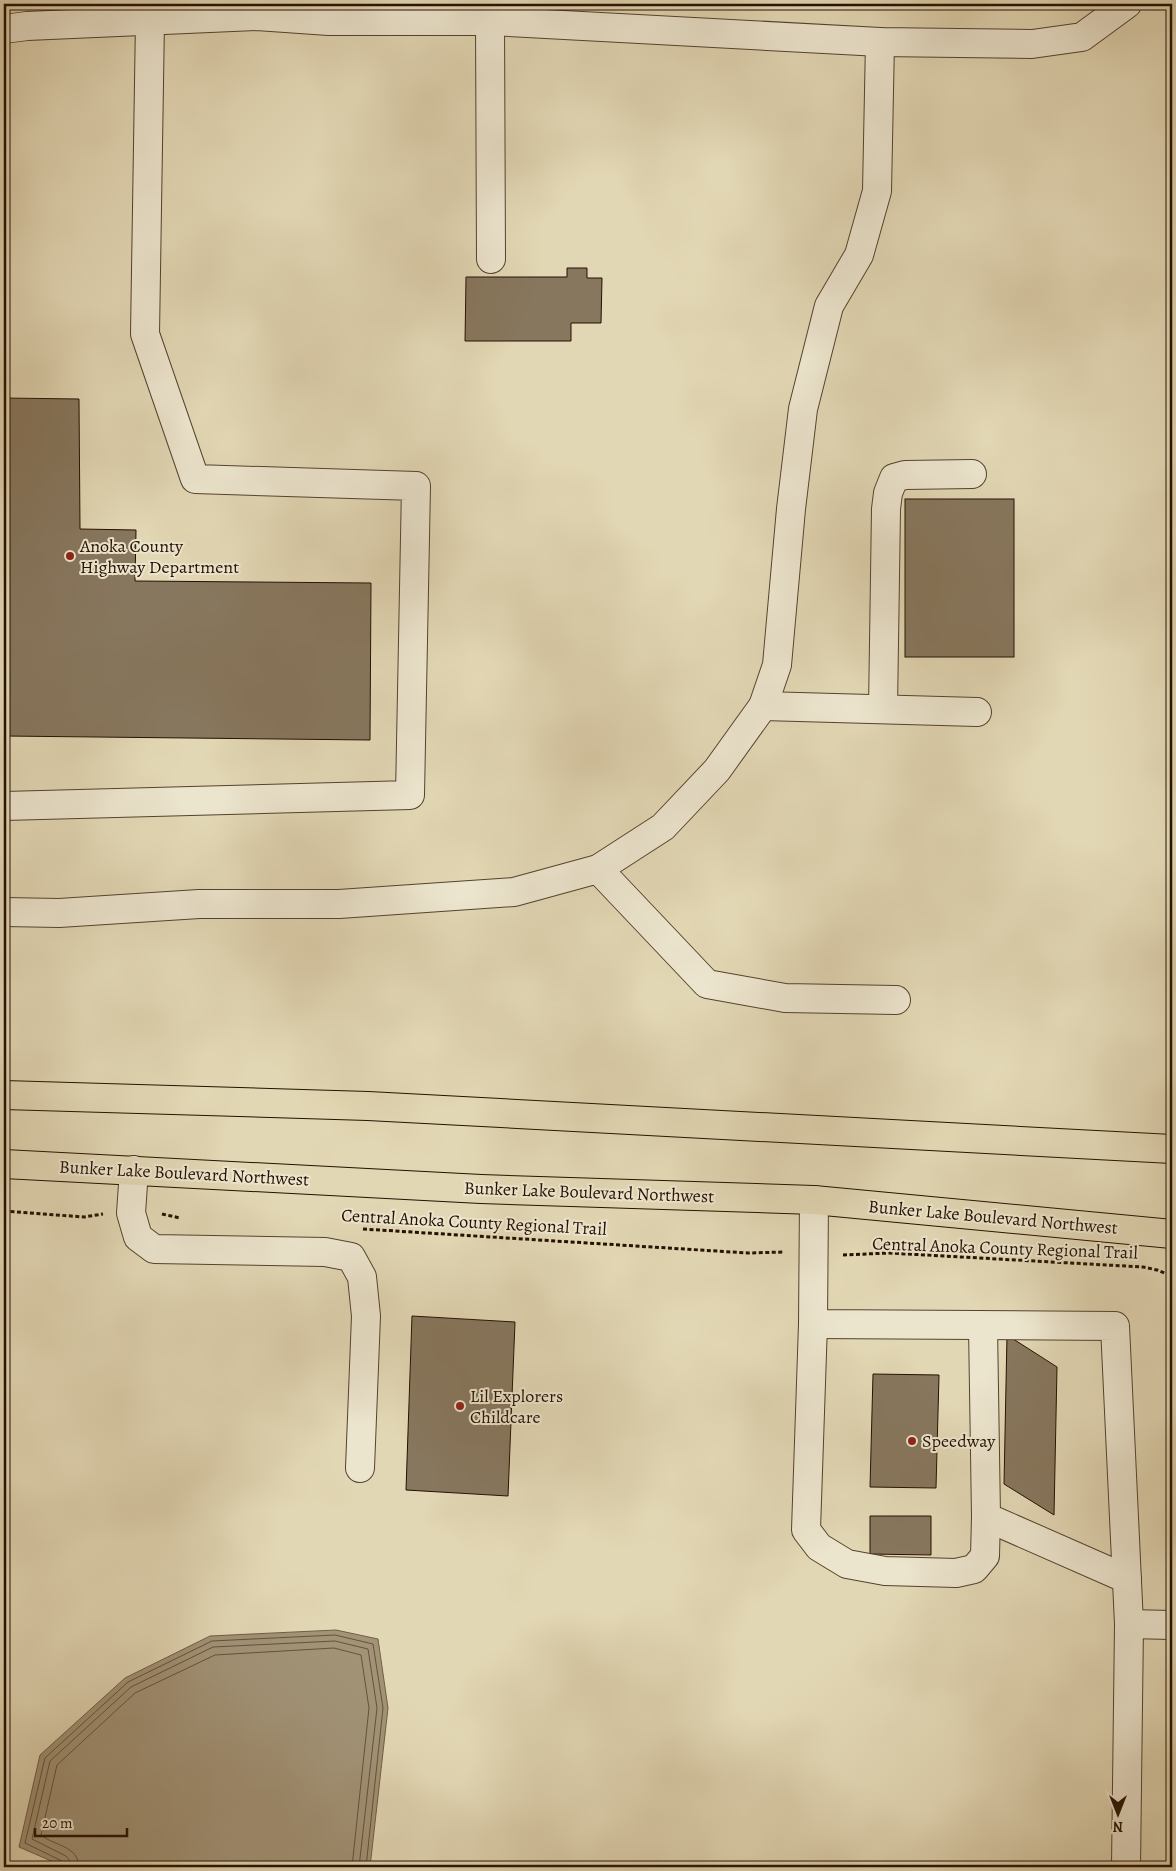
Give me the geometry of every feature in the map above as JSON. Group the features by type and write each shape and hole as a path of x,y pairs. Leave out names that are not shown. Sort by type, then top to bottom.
{"main road":[{"path":"4,1095 368,1106 1172,1149"},
{"name":"Bunker Lake Boulevard Northwest","path":"4,1164 481,1189 814,1200 1172,1234"}],"street":[{"path":"4,30 27,26 150,20 281,10 329,21 490,21 880,42 1032,44 1082,36 1127,4"},
{"path":"4,806 410,795 416,486 195,479 145,334 150,20"},
{"path":"490,21 491,259"},
{"path":"4,912 59,913 199,904 339,904 514,892 598,869 663,827 717,770 763,706 777,665 791,509 803,409 829,306 859,255 877,191 880,42"},
{"path":"882,709 886,509 888,493 894,478 905,475 972,474"},
{"path":"763,706 977,712"},
{"path":"598,869 707,984 784,998 896,1000"},
{"path":"134,1170 131,1213 138,1237 154,1249 325,1252 351,1257 362,1277 366,1316 360,1468"},
{"path":"814,1200 813,1324 806,1530 819,1547 847,1564 885,1571 956,1573 974,1569 985,1556 984,1326"},
{"path":"813,1324 1115,1326 1129,1624 1126,1867"},
{"path":"986,1517 1127,1579"},
{"path":"1129,1624 1172,1626"}],"path":[{"path":"4,1211 84,1217 106,1213"},
{"path":"154,1213 186,1219"},
{"name":"Central Anoka County Regional Trail","path":"361,1229 748,1253 793,1252"},
{"name":"Central Anoka County Regional Trail","path":"835,1254 889,1253 1143,1267 1172,1276"}],"water":[{"path":"336,1630 378,1639 388,1708 370,1867 65,1867 19,1847 40,1755 125,1678 210,1636"}],"building":[{"path":"567,268 587,268 587,278 602,278 601,323 571,323 571,341 465,341 466,277 567,277"},
{"name":"Anoka County Highway Department","path":"4,398 79,399 80,529 136,530 135,581 371,583 370,740 4,736"},
{"path":"905,499 1014,499 1014,657 905,657"},
{"name":"Lil Explorers Childcare","path":"412,1316 515,1322 508,1496 406,1490"},
{"path":"1007,1335 1057,1367 1054,1515 1004,1484"},
{"path":"873,1374 939,1375 936,1488 870,1487"},
{"path":"870,1516 931,1516 931,1555 870,1554"}],"place":[{"name":"Anoka County Highway Department","path":"70,556"},
{"name":"Lil Explorers Childcare","path":"460,1406"},
{"name":"Speedway","path":"912,1441"}]}
